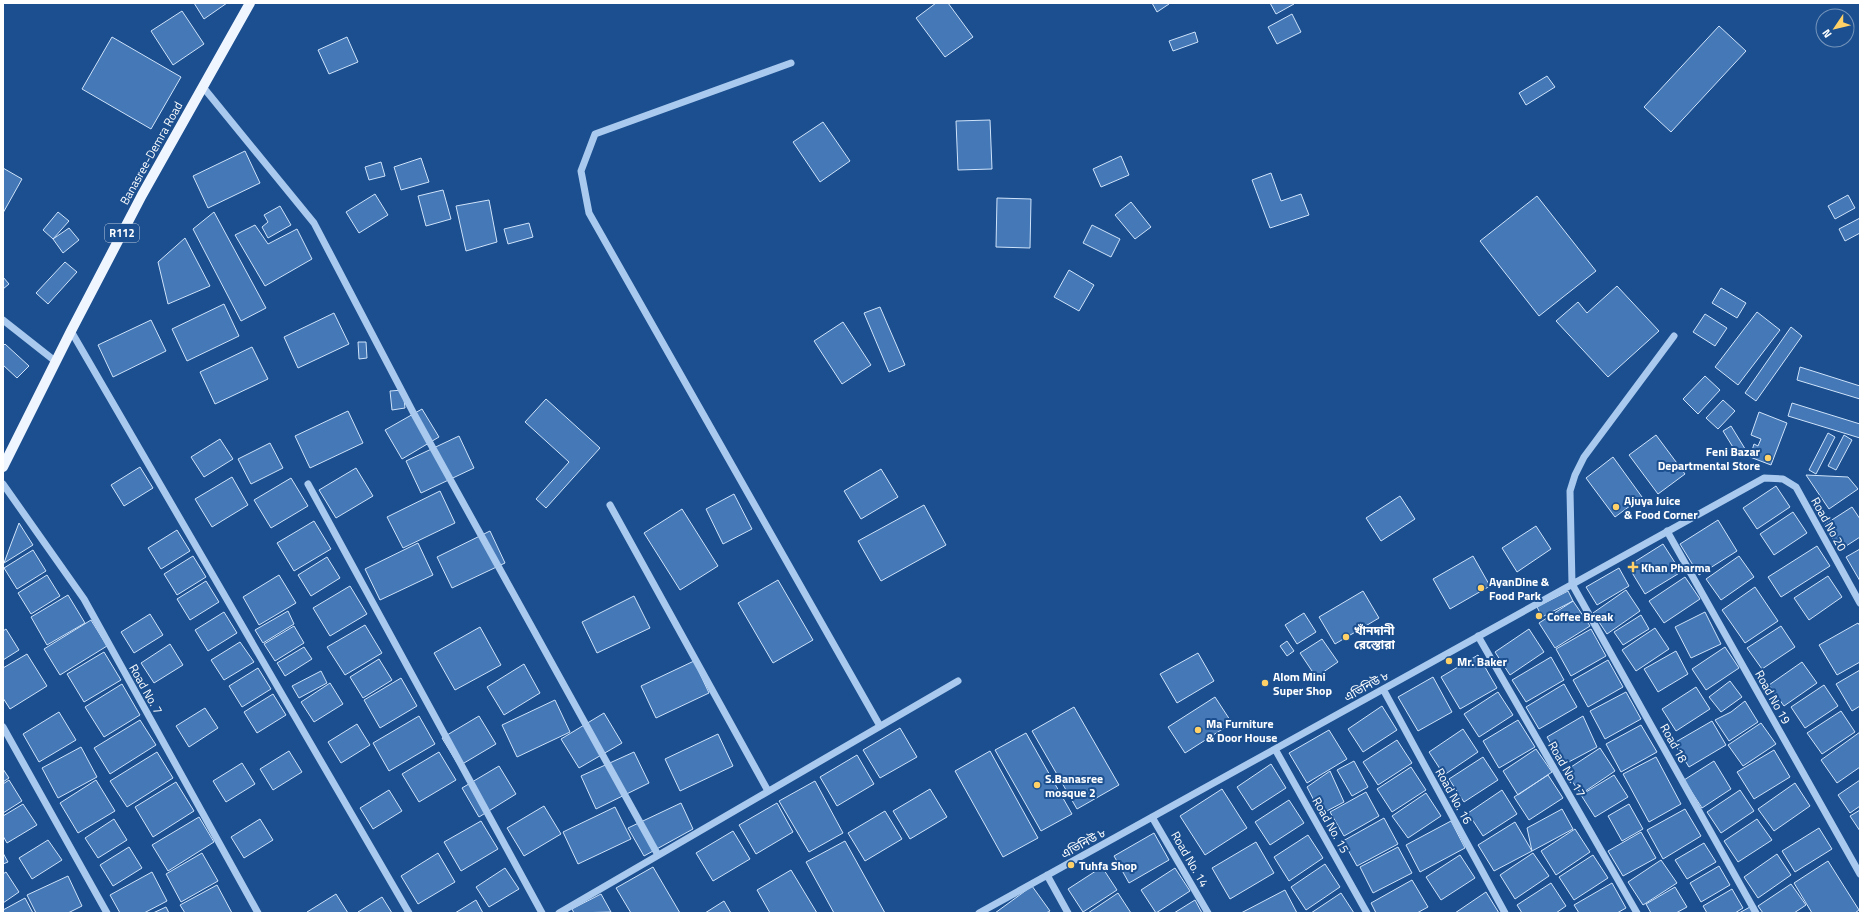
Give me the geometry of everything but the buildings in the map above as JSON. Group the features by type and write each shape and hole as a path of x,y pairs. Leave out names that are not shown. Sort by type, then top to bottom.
{"main road":[{"name":"Banasree-Demra Road","path":"3,467 71,331 142,195 250,3"}],"street":[{"path":"791,63 594,134 581,171 589,213 880,726"},
{"path":"203,87 314,223 414,414 658,855"},
{"path":"3,320 56,361"},
{"path":"71,331 409,913"},
{"path":"1572,584 1570,491 1575,475 1584,457 1674,336"},
{"name":"এভিনিউ ৮","path":"979,913 1764,478"},
{"name":"Road No 20","path":"1764,478 1783,479 1796,487 1860,602"},
{"name":"Road No. 7","path":"3,484 84,599 258,913"},
{"path":"308,484 542,913"},
{"path":"610,505 768,791"},
{"name":"Road No 19","path":"1667,531 1860,874"},
{"name":"Road 18","path":"1572,584 1756,913"},
{"name":"Road No. 17","path":"1478,636 1637,913"},
{"path":"559,913 958,681"},
{"name":"Road No. 16","path":"1383,689 1505,913"},
{"path":"3,727 107,913"},
{"name":"Road No. 15","path":"1275,749 1367,913"},
{"name":"Road No. 14","path":"1152,817 1208,913"},
{"path":"1047,875 1068,913"}],"place":[{"name":"Feni Bazar Departmental Store","path":"1768,458"},
{"name":"Ajuya Juice & Food Corner","path":"1616,507"},
{"name":"Khan Pharma","path":"1633,567"},
{"name":"AyanDine & Food Park","path":"1481,588"},
{"name":"Coffee Break","path":"1539,616"},
{"name":"খাঁনদানী রেস্তোরা","path":"1346,637"},
{"name":"Mr. Baker","path":"1449,661"},
{"name":"Alom Mini Super Shop","path":"1265,683"},
{"name":"Ma Furniture & Door House","path":"1198,730"},
{"name":"S.Banasree mosque 2","path":"1037,785"},
{"name":"Tuhfa Shop","path":"1071,865"}]}
